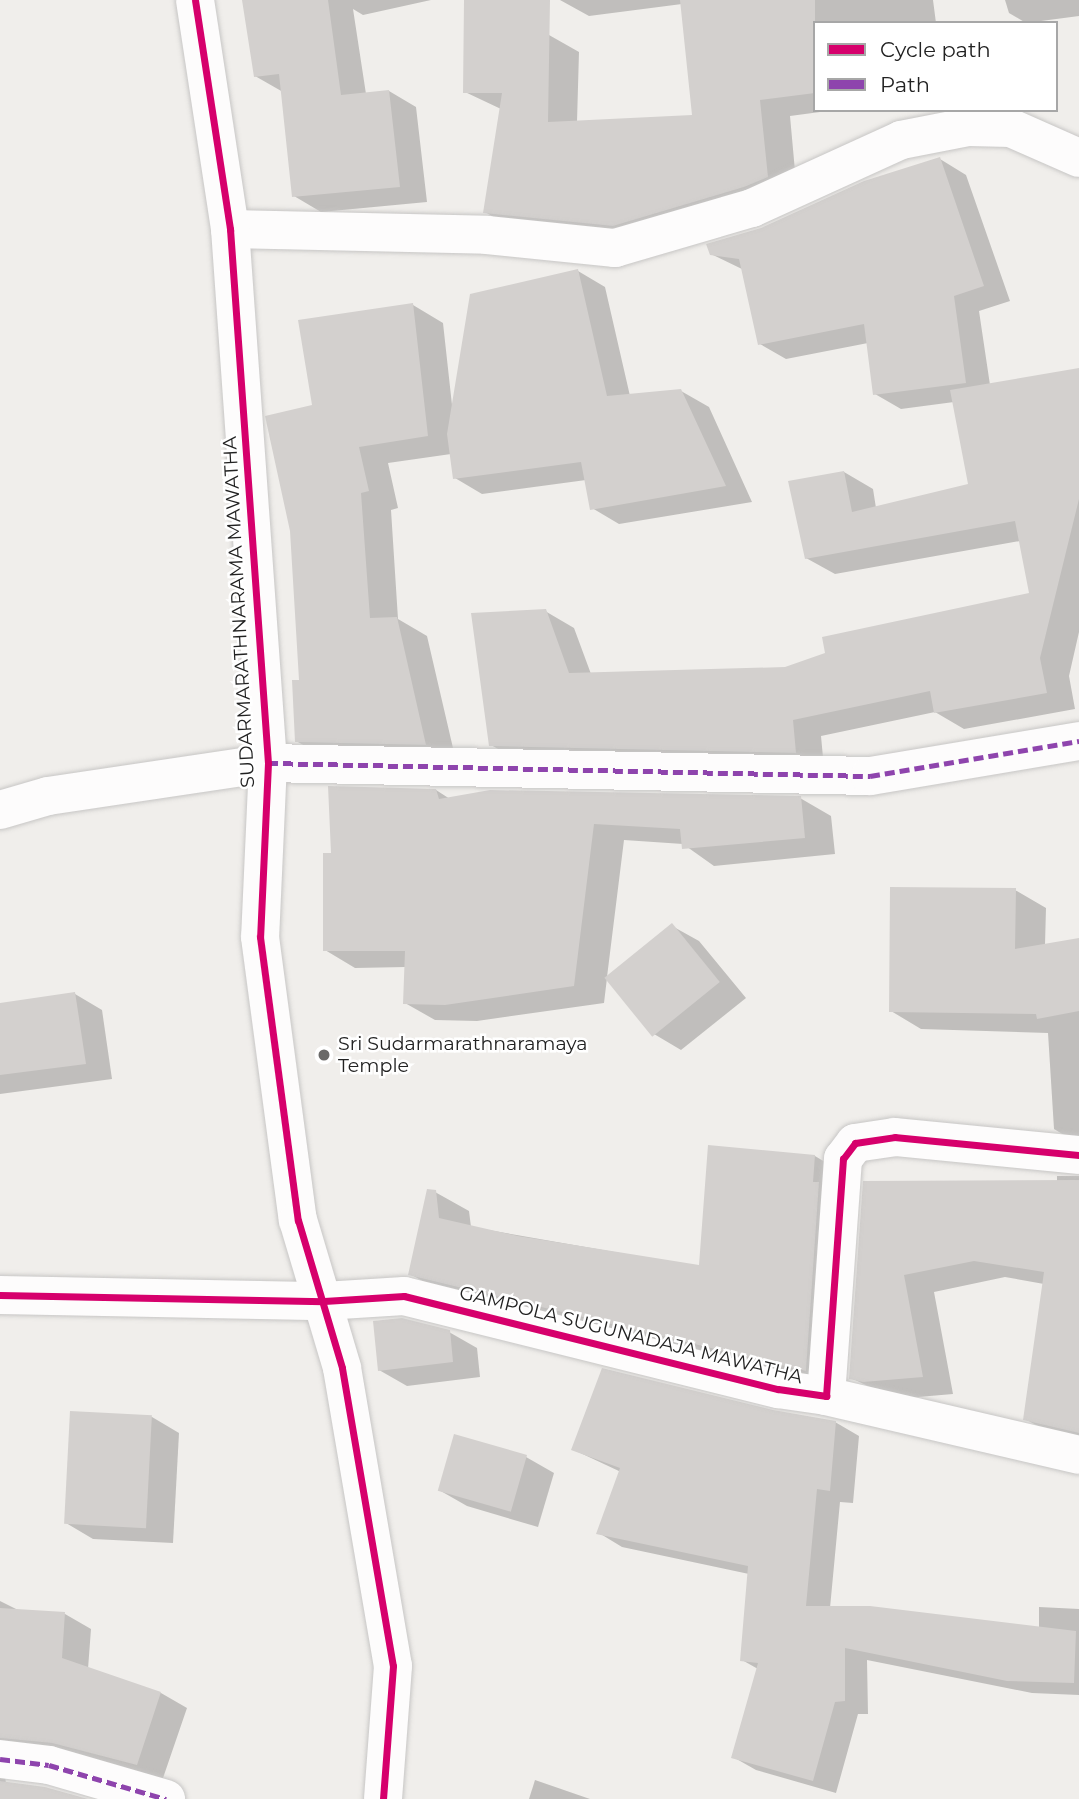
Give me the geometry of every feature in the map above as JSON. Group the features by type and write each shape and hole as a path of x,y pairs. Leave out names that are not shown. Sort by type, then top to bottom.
{"street":[{"name":"SUDARMARATHNARAMA MAWATHA","path":"195,0 230,229 268,763 260,937 298,1220 342,1368 393,1666 383,1799"},
{"path":"230,229 487,235 615,248 752,208 914,138 968,127 1011,128 1079,158"},
{"path":"0,810 48,796 268,763 870,776 1079,741"},
{"name":"GAMPOLA SUGUNADAJA MAWATHA","path":"0,1295 324,1301 404,1296 778,1389 826,1396 843,1159 855,1143 895,1138 1079,1155"},
{"path":"826,1396 1079,1455"},
{"path":"0,1759 49,1765 166,1799"}],"building":[{"path":"242,0 328,0 341,95 389,90 400,187 292,197 279,74 254,77"},
{"path":"464,0 550,0 548,122 692,115 680,0 815,0 813,93 760,100 768,177 744,187 613,226 483,213 502,93 463,93"},
{"path":"940,157 984,286 954,296 966,383 873,395 864,324 758,345 739,259 710,255 706,244 761,228 864,181"},
{"path":"578,269 607,396 681,389 726,486 590,510 581,462 453,479 447,434 470,294"},
{"path":"413,303 428,436 359,447 369,491 361,493 370,618 397,617 426,745 295,742 292,680 299,680 290,531 265,416 312,405 298,320"},
{"path":"1079,368 1079,499 1040,658 1047,693 934,713 930,691 793,720 796,753 489,746 471,613 546,609 569,673 785,667 825,653 822,637 1029,593 1015,521 805,559 788,481 844,471 852,512 968,484 950,390"},
{"path":"328,786 436,789 439,799 490,790 801,796 805,838 682,849 680,829 594,824 574,986 445,1005 403,1004 405,951 323,951 323,853 331,853"},
{"path":"890,887 1016,888 1015,949 1079,938 1079,1011 1037,1019 1036,1014 889,1012"},
{"path":"672,923 720,982 652,1037 604,978"},
{"path":"75,992 86,1064 0,1075 0,1003"},
{"path":"708,1145 815,1155 813,1182 819,1182 806,1371 408,1275 427,1189 436,1190 439,1218 518,1236 699,1265"},
{"path":"1079,1180 1079,1433 1023,1420 1044,1272 974,1261 904,1275 923,1377 863,1382 849,1379 863,1181"},
{"path":"402,1318 450,1330 453,1362 378,1371 373,1321"},
{"path":"602,1368 773,1410 836,1421 830,1491 817,1489 806,1606 870,1606 1076,1631 1074,1683 1007,1681 845,1648 845,1701 835,1702 813,1781 731,1758 758,1663 740,1661 748,1566 596,1534 620,1468 571,1450"},
{"path":"70,1411 152,1415 146,1528 64,1524"},
{"path":"454,1434 527,1455 511,1512 438,1491"},
{"path":"0,1608 65,1612 62,1658 161,1692 137,1765 52,1743 0,1738"},
{"path":"0,1781 45,1787 88,1799 0,1799"}],"marked path":[{"path":"268,763 870,776 1079,741"},
{"path":"0,1759 49,1765 166,1799"}],"cycle path":[{"path":"195,0 230,229 268,763 260,937 298,1220 342,1368 393,1666 383,1799"},
{"path":"0,1295 324,1301 404,1296 778,1389 826,1396 843,1159 855,1143 895,1137 1079,1155"}],"place":[{"name":"Sri Sudarmarathnaramaya Temple","path":"324,1055"}]}
